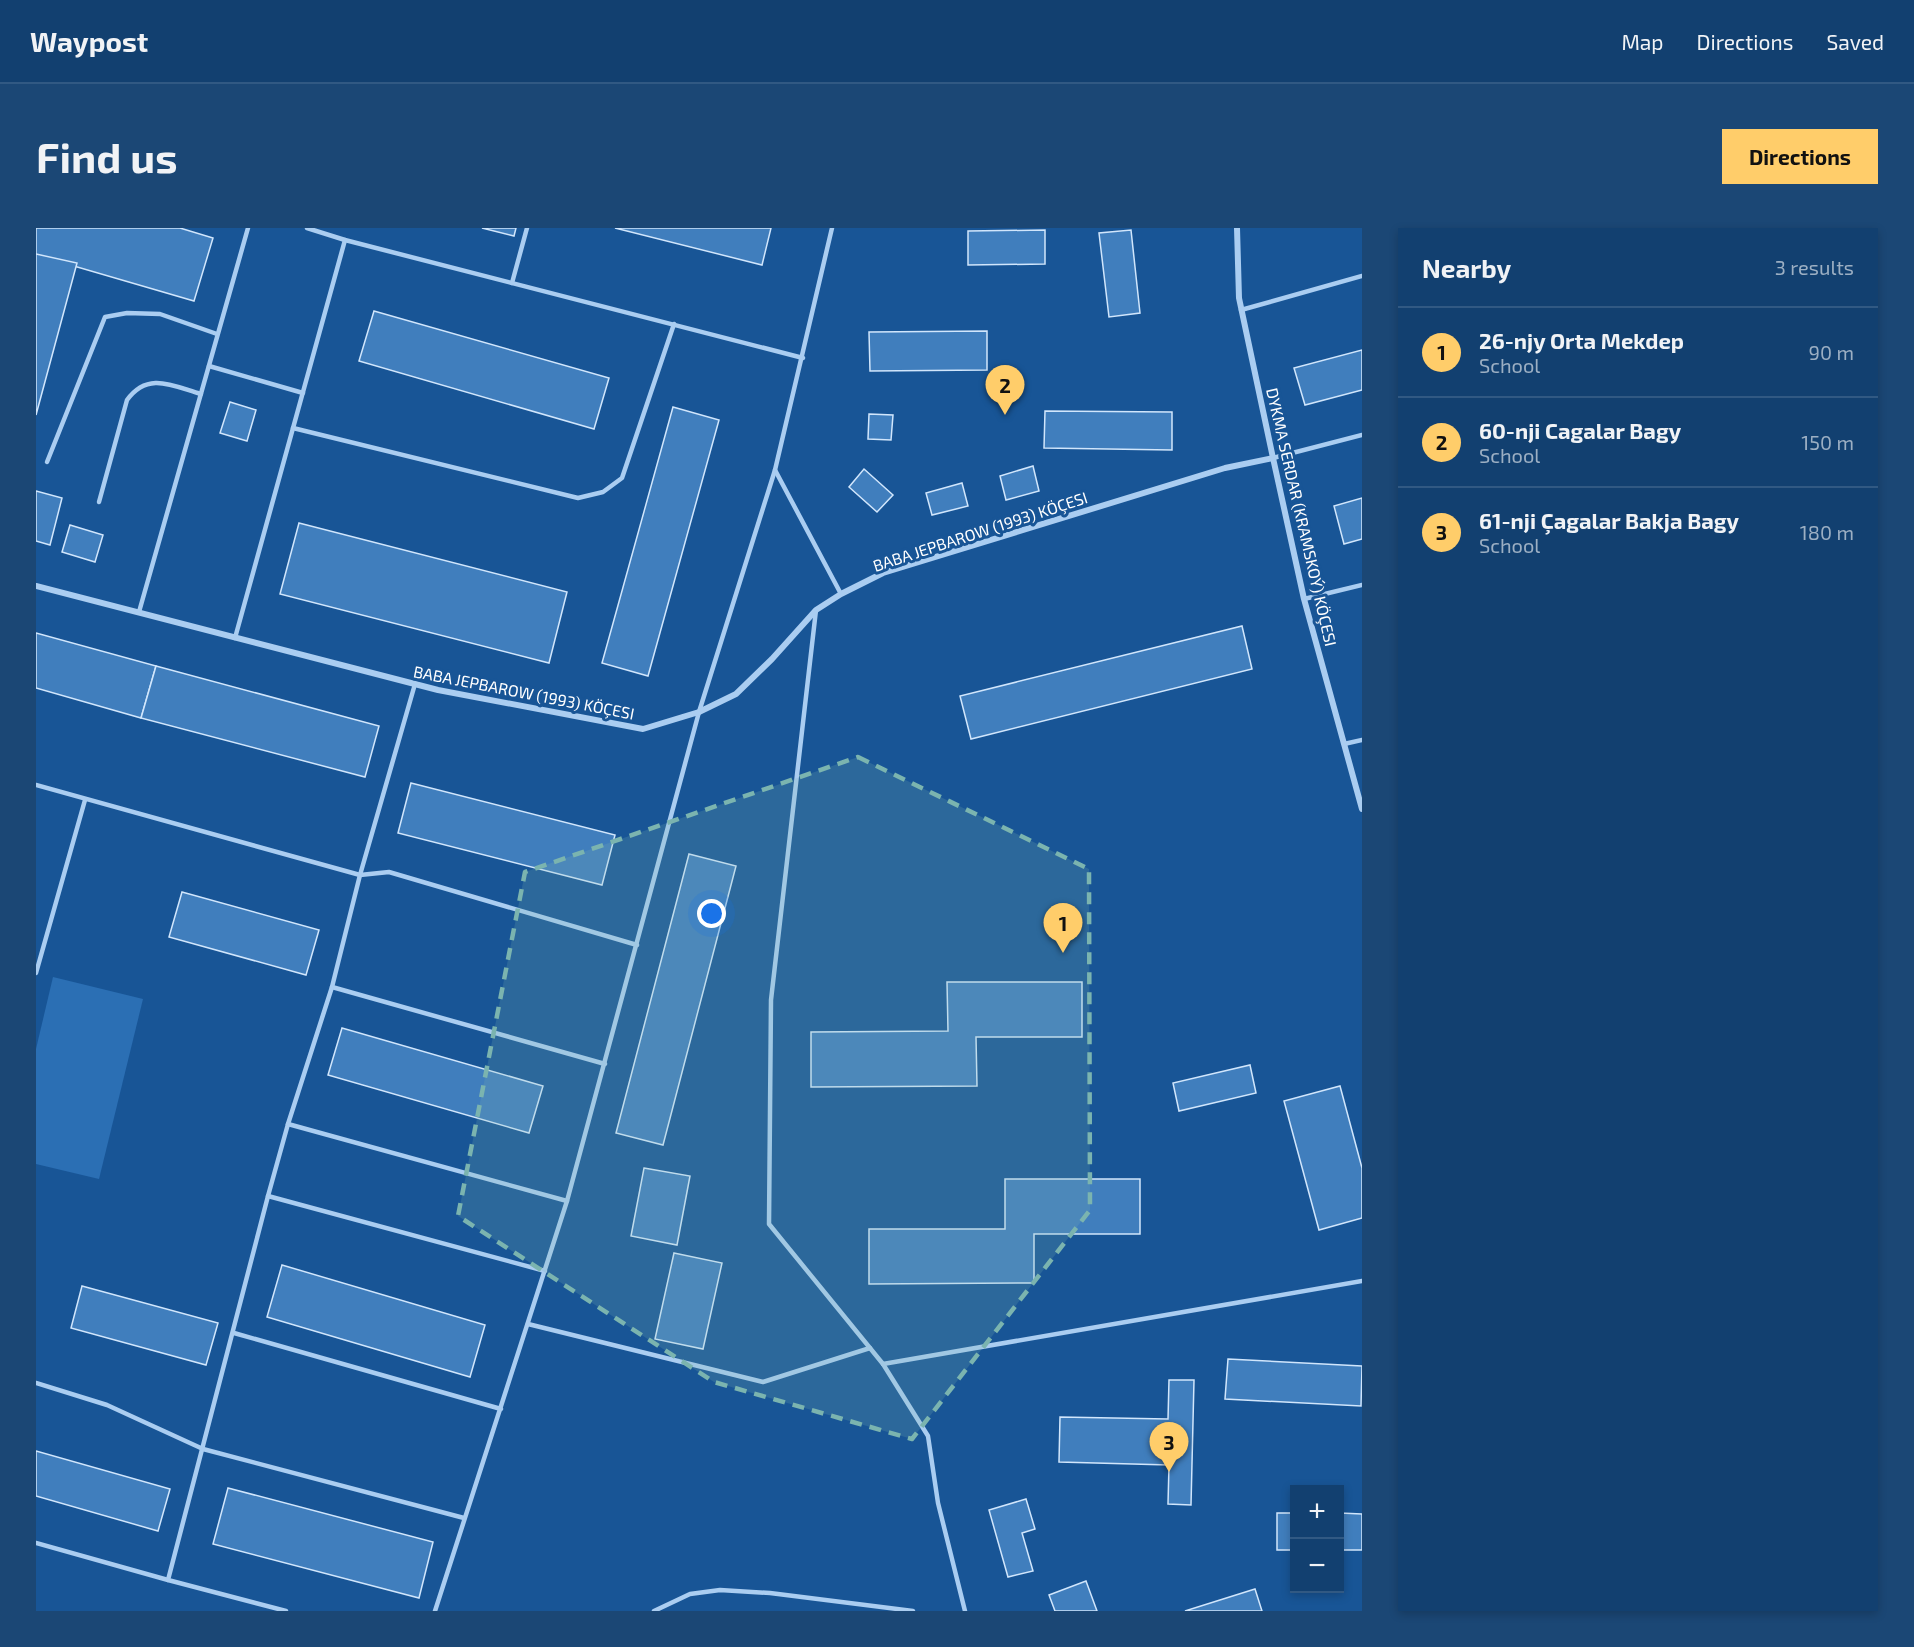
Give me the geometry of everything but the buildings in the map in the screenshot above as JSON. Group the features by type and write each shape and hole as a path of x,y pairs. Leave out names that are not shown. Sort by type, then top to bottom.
{"street":[{"name":"DYKMA SERDAR (KRAMSKOÝ) KÖÇESI","path":"1237,228 1241,310 1304,599 1362,809"},
{"name":"BABA JEPBAROW (1993) KÖÇESI","path":"36,586 416,684 643,729 699,712 736,694 772,659 816,610 841,594 883,573 1225,468 1273,458"}],"lane":[{"path":"139,612 248,228"},
{"path":"307,228 345,240 803,358"},
{"path":"512,283 527,228"},
{"path":"435,1611 567,1201 699,712 775,470 832,228"},
{"path":"235,638 345,240"},
{"path":"1241,310 1362,276"},
{"path":"47,462 105,317 127,313 160,314 218,334"},
{"path":"293,428 578,498 603,492 622,478 674,324"},
{"path":"208,366 303,393"},
{"path":"99,502 127,400 134,391 152,382 161,382 201,394"},
{"path":"1273,458 1362,435"},
{"path":"775,470 841,594"},
{"path":"1304,599 1362,585"},
{"path":"816,610 771,1000 769,1224 883,1364 928,1436 938,1503 965,1611"},
{"path":"168,1580 268,1196 288,1124 332,987 360,875 416,684"},
{"path":"1344,744 1362,740"},
{"path":"36,785 360,875 389,872 637,945"},
{"path":"36,974 86,800"},
{"path":"332,987 604,1064"},
{"path":"288,1124 567,1201"},
{"path":"268,1196 545,1271"},
{"path":"883,1364 1362,1281"},
{"path":"528,1324 763,1382 870,1348"},
{"path":"234,1333 501,1409"},
{"path":"36,1383 107,1405 203,1449 464,1518"},
{"path":"36,1543 286,1611"},
{"path":"654,1611 690,1594 720,1590 782,1594 913,1611"}],"highlighted area":[{"path":"858,757 1089,869 1090,1210 912,1439 714,1382 458,1216 525,872"}],"shaded area":[{"path":"53,977 143,999 99,1179 36,1164 36,1049"}],"place":[{"name":"60-nji Cagalar Bagy","path":"1005,415"},
{"name":"26-njy Orta Mekdep","path":"1063,953"},
{"name":"61-nji Çagalar Bakja Bagy","path":"1169,1472"}]}
